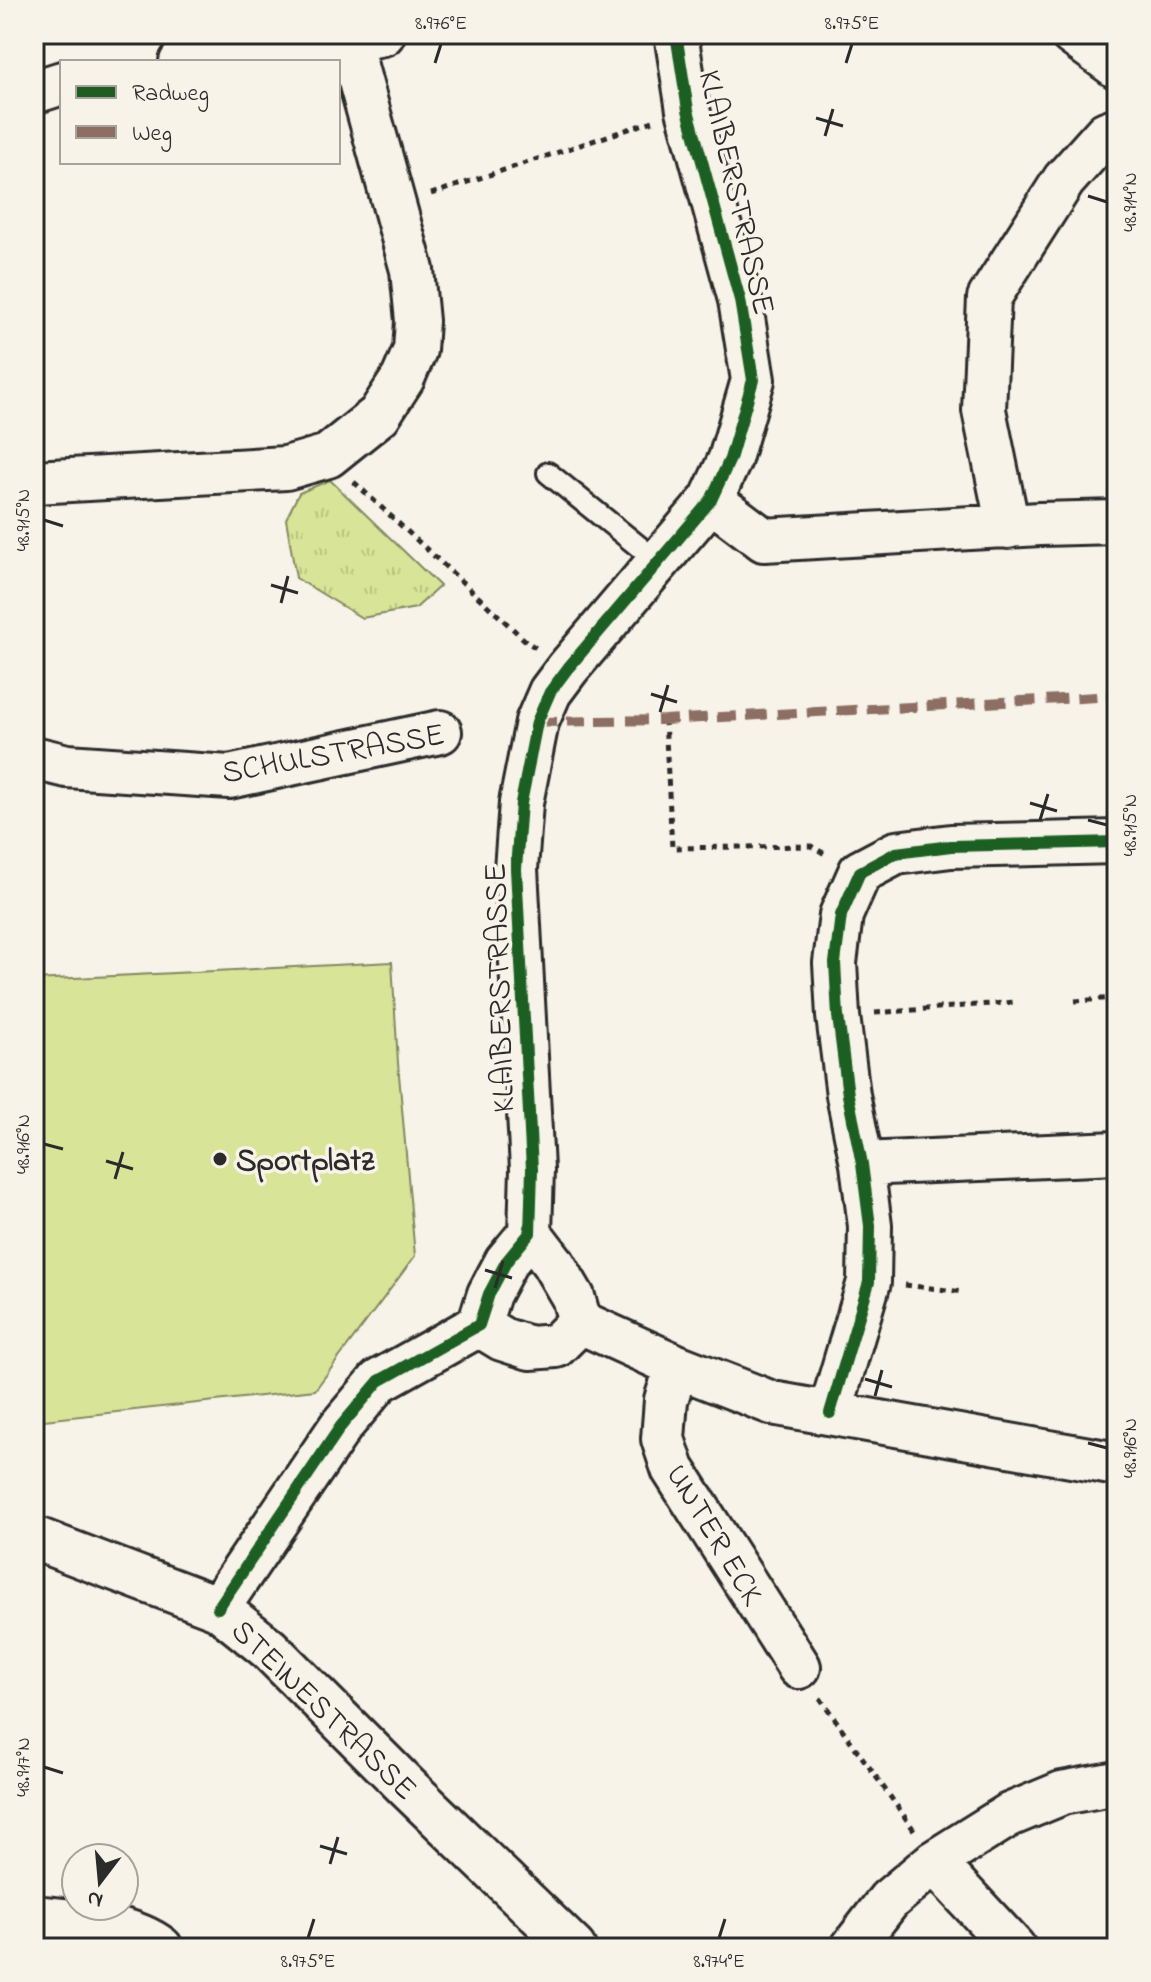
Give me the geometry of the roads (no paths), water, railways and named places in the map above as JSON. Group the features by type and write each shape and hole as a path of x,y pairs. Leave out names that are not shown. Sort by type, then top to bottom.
{"street":[{"name":"KLAIBERSTRASSE","path":"530,1233 532,1169 516,869 521,803 537,722 550,692 568,668 711,500 730,459 753,380 740,300 688,110 676,34"},
{"path":"1072,34 1117,67"},
{"path":"34,482 286,468 328,456 379,415 403,378 415,350 417,321 412,270 395,206 366,38 293,51 192,60"},
{"path":"34,92 60,84"},
{"path":"1008,527 984,410 989,298 1064,180 1106,133 1117,129"},
{"path":"711,500 764,540 1117,522"},
{"name":"SCHULSTRASSE","path":"34,758 67,766 229,777 440,732"},
{"path":"830,1413 869,1282 870,1226 848,1095 835,963 841,915 860,872 896,853 951,846 1117,842"},
{"path":"862,1164 1117,1153"},
{"path":"218,1608 341,1426 379,1381 479,1325 489,1294 506,1262 530,1233 573,1297 580,1322 677,1366 772,1403 1117,1464"},
{"path":"479,1325 502,1339 530,1348 556,1346 580,1322"},
{"name":"UNTER ECK","path":"677,1366 666,1400 663,1439 673,1469 799,1667"},
{"name":"STEINESTRASSE","path":"34,1538 218,1608 269,1649 574,1948"},
{"path":"852,1948 889,1900 934,1862 1009,1815 1062,1793 1117,1783"},
{"path":"934,1862 1014,1948"},
{"path":"34,1917 109,1927 151,1940 161,1948"}],"lane":[{"path":"548,473 658,562"}],"place":[{"name":"Sportplatz","path":"220,1159"}]}
